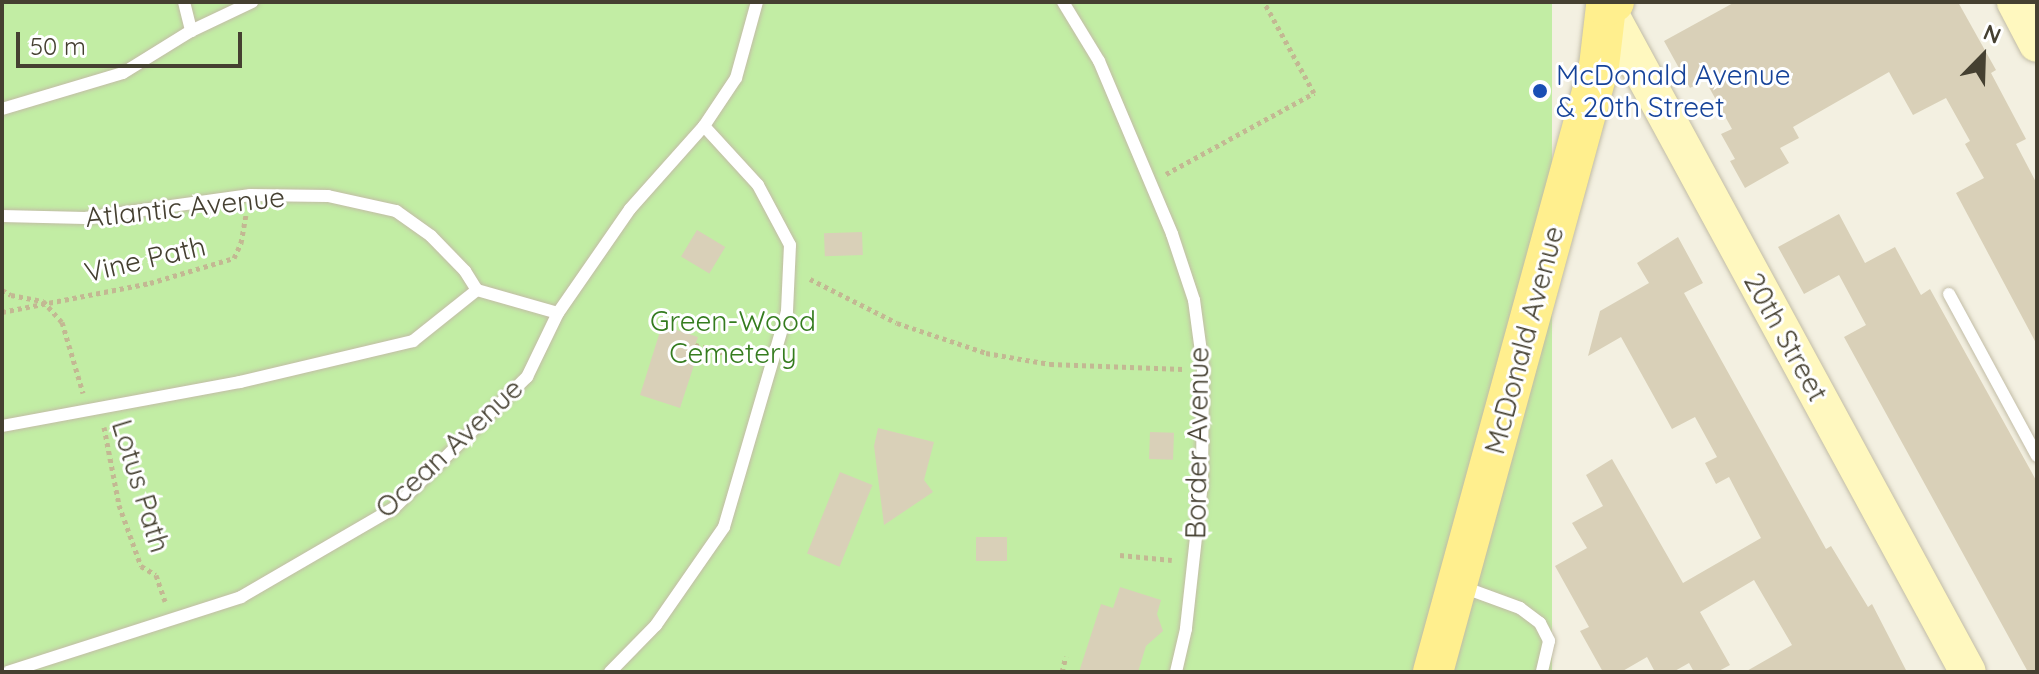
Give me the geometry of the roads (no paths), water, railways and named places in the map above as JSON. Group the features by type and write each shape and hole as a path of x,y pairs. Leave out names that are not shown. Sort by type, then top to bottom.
{"main road":[{"path":"2015,2 2037,44"},
{"name":"McDonald Avenue","path":"1433,672 1599,66 1608,3"},
{"name":"20th Street","path":"1608,3 1968,672"}],"lane":[{"path":"184,2 191,31"},
{"path":"2,109 123,73 191,31 252,2"},
{"name":"Ocean Avenue","path":"8,672 241,597 394,508 527,377 558,313 630,209 704,126 736,78 757,2"},
{"name":"Border Avenue","path":"1063,2 1099,61 1151,182 1194,300 1203,367 1202,483 1186,629 1176,672"},
{"path":"610,672 656,625 724,527 787,311 790,245 758,185 704,126"},
{"name":"Atlantic Avenue","path":"2,216 85,218 250,195 328,196 396,211 431,236 465,271 477,290"},
{"path":"2,426 240,382 413,341 477,290 558,313"},
{"path":"1949,294 2037,456"},
{"path":"1456,585 1520,608 1540,623 1549,641 1542,672"}],"place":[{"name":"McDonald Avenue & 20th Street","path":"1540,91"}],"park label":[{"name":"Green-Wood Cemetery","path":"733,337"}]}
